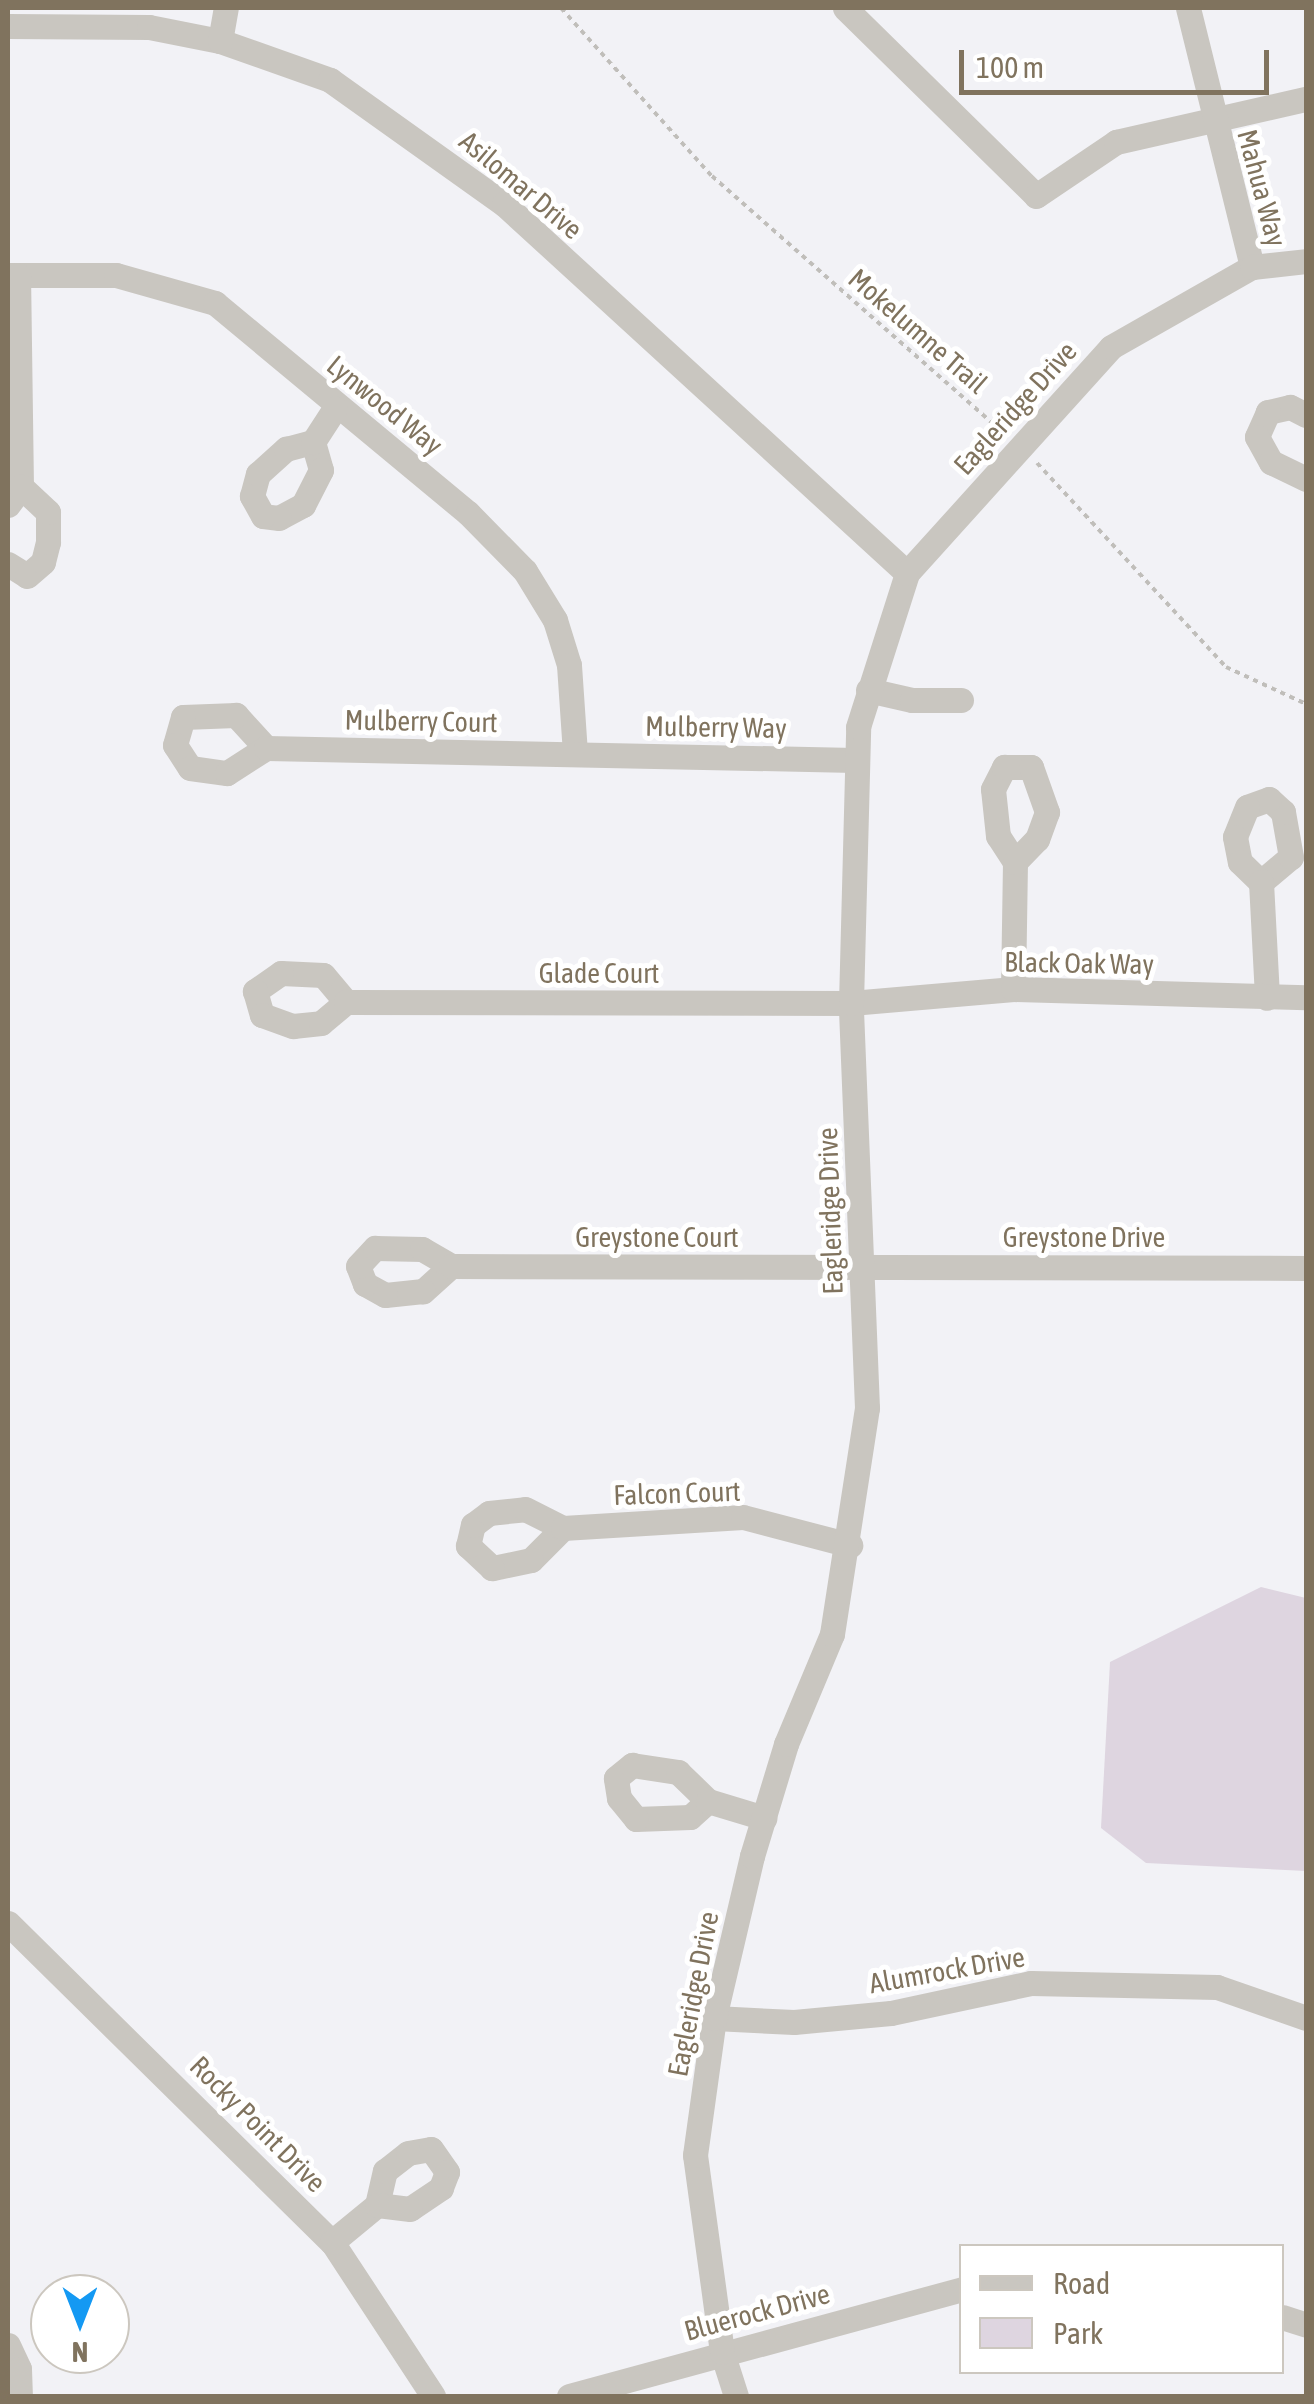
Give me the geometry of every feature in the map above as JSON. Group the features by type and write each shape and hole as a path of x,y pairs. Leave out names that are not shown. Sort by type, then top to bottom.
{"street":[{"path":"220,40 226,8"},
{"path":"845,8 1036,196 1116,142 1212,117 1306,99"},
{"name":"Mahua Way","path":"1188,8 1252,268"},
{"name":"Asilomar Drive","path":"8,26 149,27 220,40 330,80 504,204 907,574"},
{"name":"Eagleridge Drive","path":"736,2396 722,2352 695,2154 714,2018 764,1818 832,1634 850,1545 867,1408 851,1004 856,760 868,690 907,574 1111,347 1252,268 1306,261"},
{"path":"8,564 27,576 44,562 48,542 48,512 14,496 13,275"},
{"name":"Lynwood Way","path":"13,275 116,276 215,304 335,408 468,513 525,571 555,620 569,665 575,754"},
{"path":"1306,414 1290,407 1268,412 1257,438 1271,462 1306,479"},
{"path":"313,442 335,408"},
{"path":"868,690 912,700 961,700"},
{"name":"Mulberry Court","path":"266,748 575,754"},
{"name":"Mulberry Way","path":"575,754 856,760"},
{"path":"1012,989 1015,862"},
{"path":"1262,882 1268,998"},
{"name":"Black Oak Way","path":"851,1004 1012,989 1306,998"},
{"name":"Glade Court","path":"346,1002 851,1004"},
{"name":"Greystone Court","path":"450,1266 863,1269"},
{"name":"Greystone Drive","path":"863,1269 1306,1268"},
{"name":"Falcon Court","path":"563,1528 743,1517 850,1545"},
{"path":"708,1800 764,1818"},
{"name":"Rocky Point Drive","path":"8,1923 332,2242 432,2396"},
{"name":"Alumrock Drive","path":"714,2018 794,2022 891,2013 1032,1982 1217,1987 1306,2018"},
{"path":"332,2242 377,2204"},
{"name":"Bluerock Drive","path":"570,2396 959,2289"},
{"path":"8,2345 18,2369 20,2396"}],"path":[{"name":"Mokelumne Trail","path":"561,8 712,176 1066,489 1226,667 1306,704"}],"green space":[{"path":"1261,1587 1306,1598 1306,1871 1146,1863 1101,1828 1110,1662"}]}
